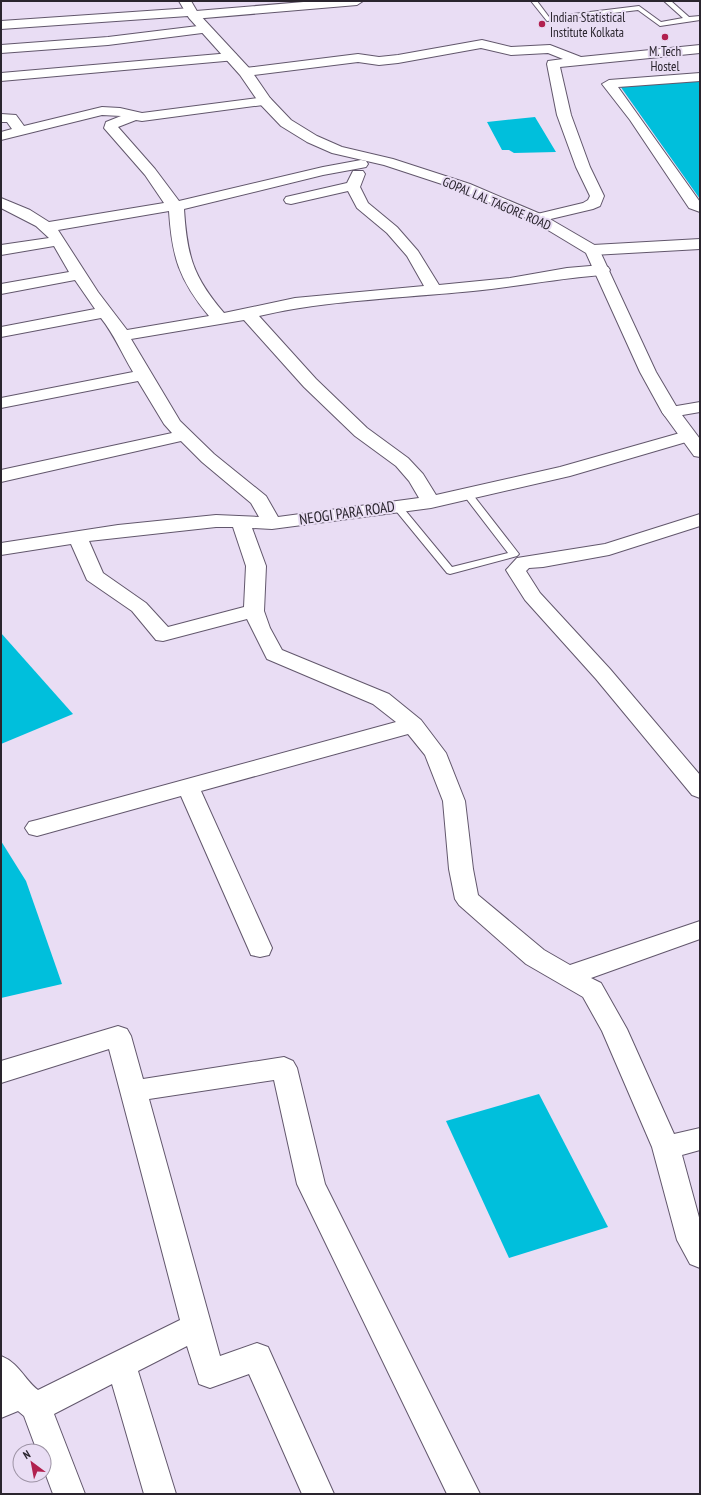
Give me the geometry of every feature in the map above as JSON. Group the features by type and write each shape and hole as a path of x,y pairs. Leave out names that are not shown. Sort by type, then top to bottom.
{"street":[{"path":"1,25 190,9 357,1"},
{"name":"GOPAL LAL TAGORE ROAD","path":"190,9 245,72 265,101 286,123 312,139 362,160 388,162 466,187 538,218 593,250"},
{"path":"1,49 108,41 206,29"},
{"path":"39,59 109,52 108,41"},
{"path":"245,72 358,58 378,61 398,59 482,44 497,49 511,51 550,49 578,61"},
{"path":"538,218 588,206 595,202 597,196 583,167 564,116 553,64 700,49"},
{"path":"1,77 231,57"},
{"path":"700,77 609,84 635,118 694,205 700,208"},
{"path":"1,136 102,111 120,112 134,116 153,116 265,101"},
{"path":"134,116 112,125 111,128 150,172 172,203 176,205"},
{"path":"1,118 10,118 21,131"},
{"path":"291,200 352,186 355,183 362,160"},
{"path":"48,227 184,204 323,171 362,160"},
{"path":"352,186 362,205 392,230 413,254 434,289"},
{"path":"1,202 48,227 55,233 58,241 91,294 121,336 173,424 208,458 259,500 272,523"},
{"path":"176,205 179,245 184,266 192,281 220,319"},
{"path":"1,250 58,241"},
{"path":"700,244 593,250 648,372 671,412 700,452"},
{"path":"121,336 248,314 295,303 510,283 566,273 602,270"},
{"path":"1,288 79,275"},
{"path":"1,332 105,312"},
{"path":"248,314 310,383 362,432 402,462 416,478 431,502"},
{"path":"1,403 144,375"},
{"path":"671,412 700,407"},
{"path":"1,476 185,435"},
{"name":"NEOGI PARA ROAD","path":"1,549 78,537 216,521 272,523 431,502 564,472 687,436"},
{"path":"700,520 609,548 579,555 557,557 544,561 524,562 516,570 521,580 542,608 603,674 700,790"},
{"path":"241,523 256,566 254,612 260,628 274,654 381,699 413,725 435,754 454,800 460,869 467,899 535,957 592,990 614,1029 666,1147 691,1240 700,1254"},
{"path":"78,537 94,576 139,607 163,635 254,612"},
{"path":"37,828 413,725"},
{"path":"188,787 260,948"},
{"path":"568,976 700,930"},
{"path":"1,1072 118,1036 210,1374 257,1357 318,1494"},
{"path":"133,1090 284,1068 311,1184 464,1494"},
{"path":"666,1147 700,1139"},
{"path":"20,1402 120,1364 197,1326"},
{"path":"120,1364 160,1494"},
{"path":"1,1370 20,1402 69,1494"}],"lane":[{"path":"534,1 547,18 639,8 660,24 700,18"},
{"path":"667,1 688,19"},
{"path":"397,506 450,571 514,554 467,493"}],"water":[{"path":"700,80 700,199 620,86"},
{"path":"535,117 556,152 514,153 509,150 502,150 487,122"},
{"path":"1,633 73,714 1,744"},
{"path":"1,841 26,881 62,984 1,998"},
{"path":"539,1094 608,1227 509,1258 446,1121"}],"place":[{"name":"Indian Statistical Institute Kolkata","path":"542,24"},
{"name":"M. Tech Hostel","path":"665,37"}]}
